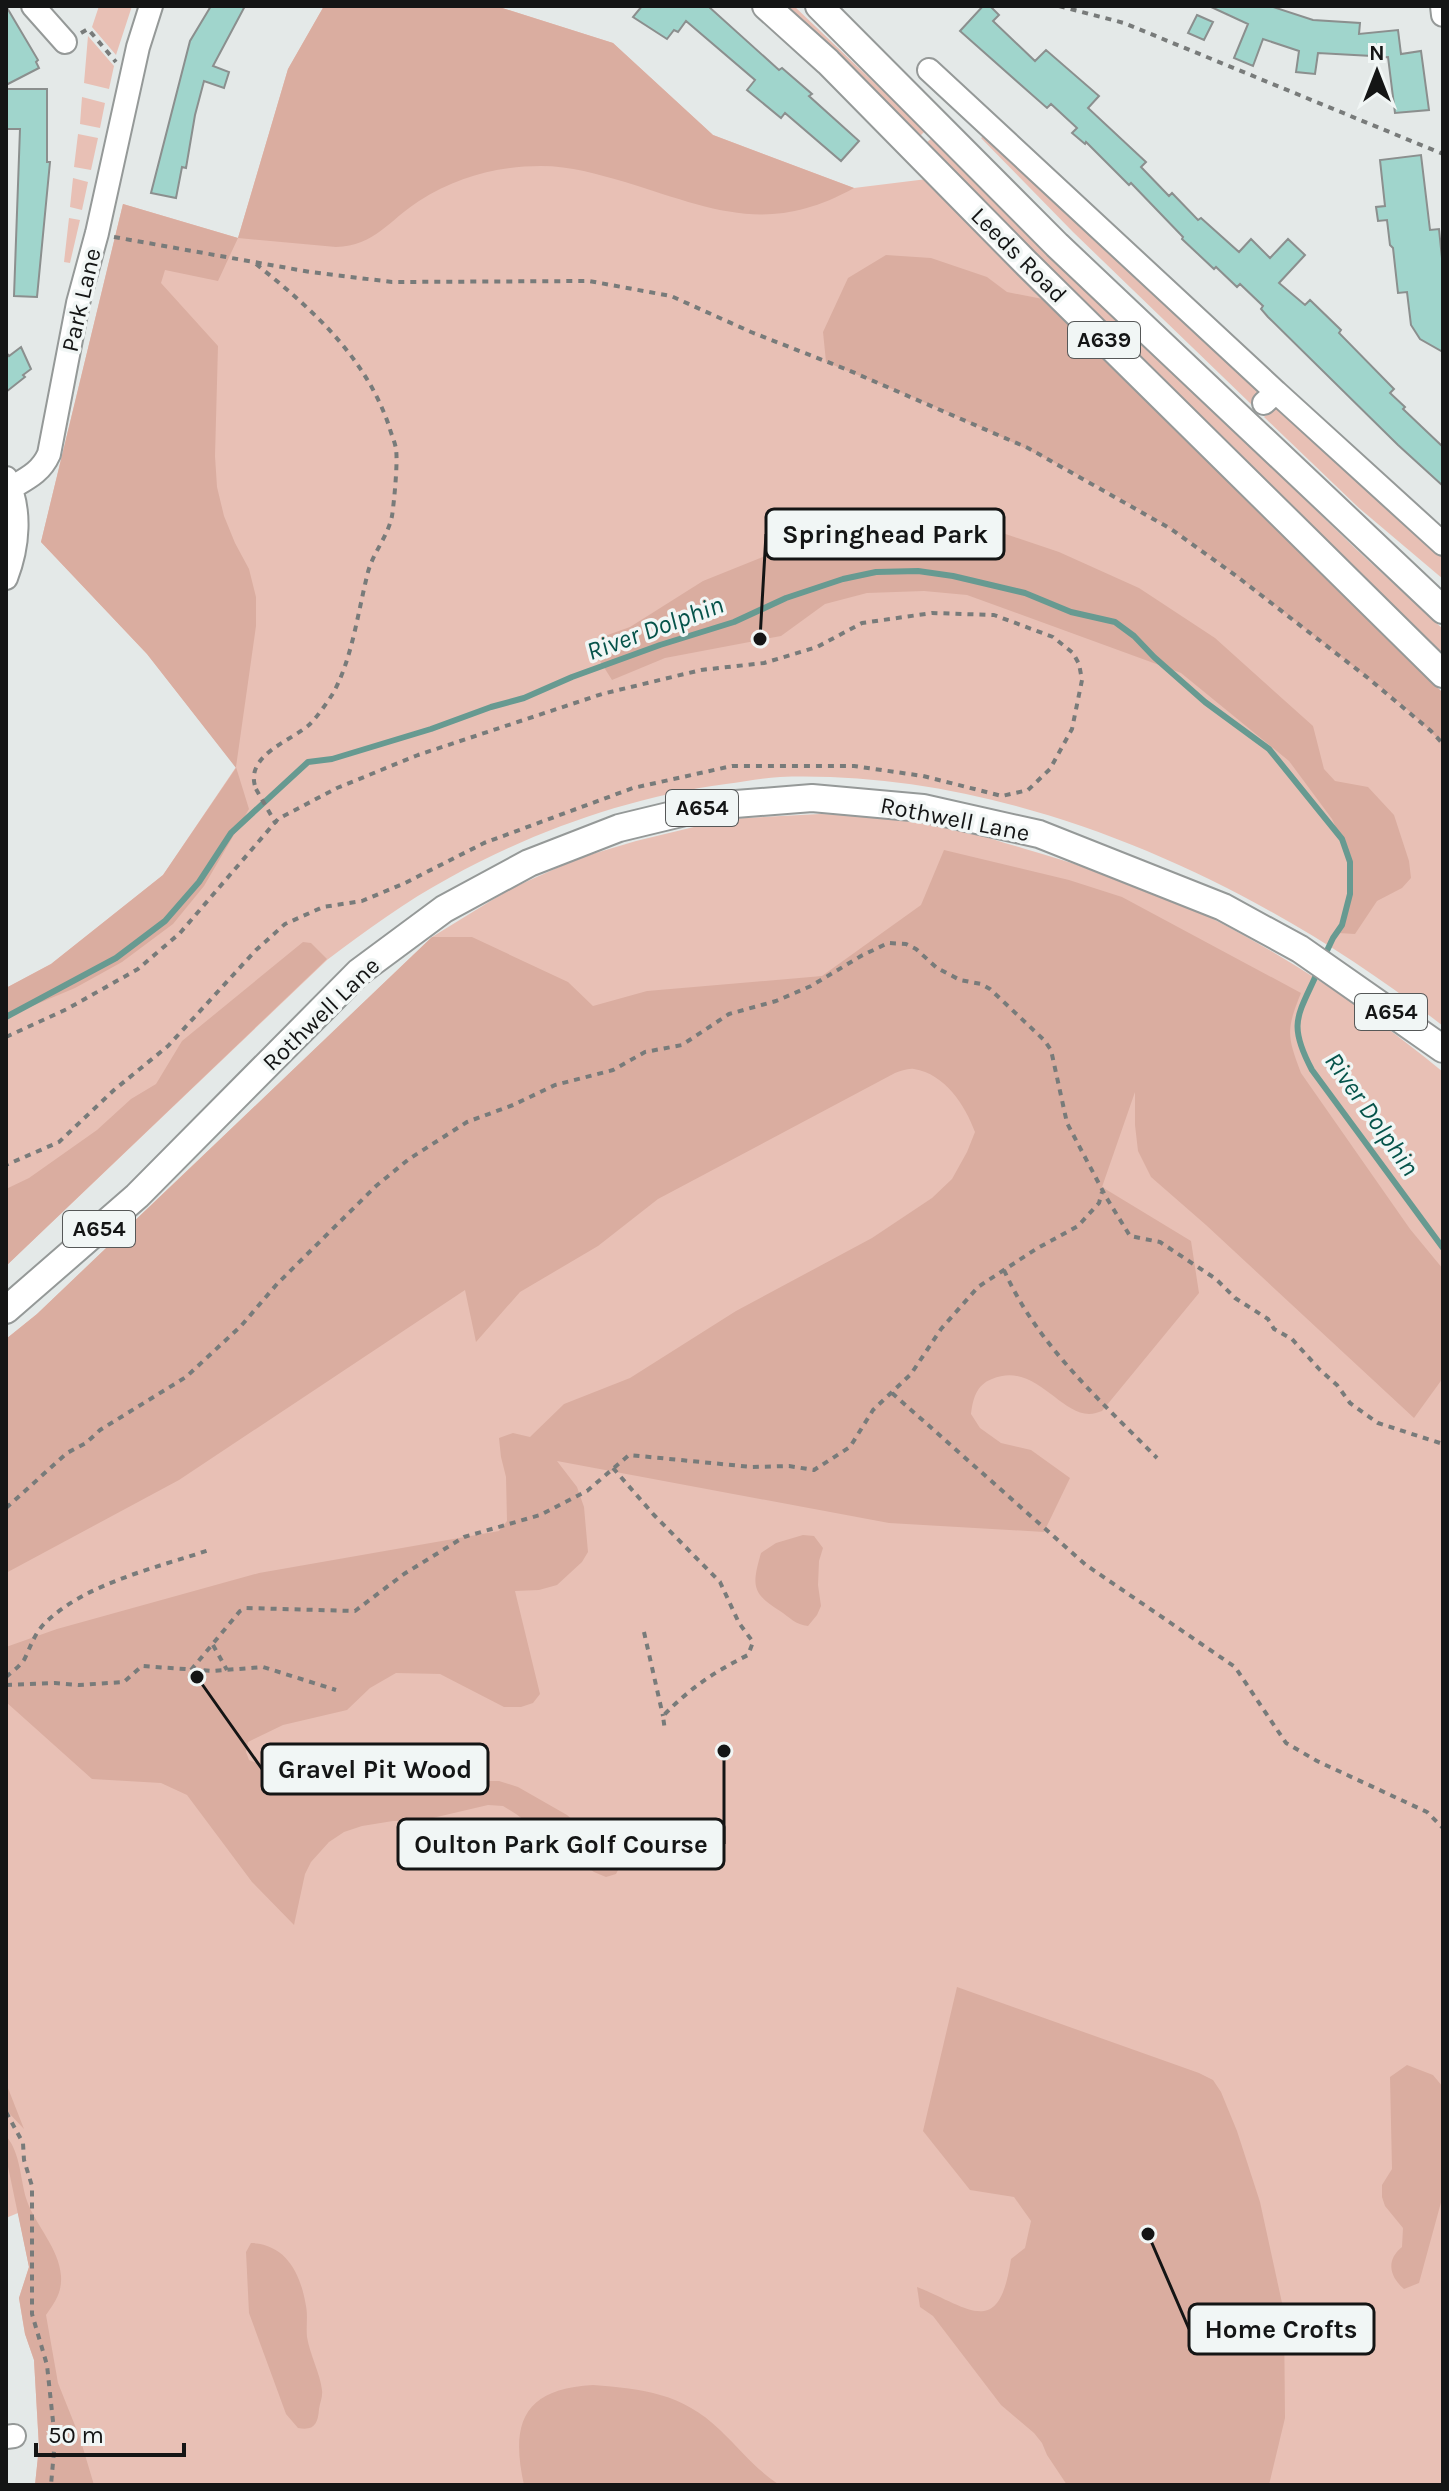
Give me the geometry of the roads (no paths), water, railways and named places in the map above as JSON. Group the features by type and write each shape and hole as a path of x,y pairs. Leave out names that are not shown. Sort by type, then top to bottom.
{"main road":[{"name":"Leeds Road","path":"766,6 828,62 1026,263 1443,674"},
{"name":"Leeds Road","path":"819,6 1057,245 1443,610"},
{"name":"Rothwell Lane","path":"6,1310 137,1196 359,972 444,909 529,863 619,828 710,806 812,798 923,808 1039,834 1223,907 1300,949 1443,1049"}],"street":[{"path":"33,6 65,42"},
{"name":"Park Lane","path":"6,578 13,561 17,530 16,507 8,483 34,475 44,466 49,454 78,303 97,233 133,68 151,6"},
{"path":"1442,6 1443,15"},
{"path":"929,70 1270,398 1443,544"}],"waterway":[{"name":"River Dolphin","path":"6,1017 116,958 165,921 199,882 231,833 308,762 332,759 524,698 660,645 734,622 786,598 843,579 876,572 918,571 953,576 1025,593 1071,612 1115,622 1205,702 1269,749 1342,839 1350,862 1350,894 1342,925 1324,957"},
{"name":"River Dolphin","path":"1318,971 1298,1020 1304,1054 1312,1070 1443,1248"}],"place":[{"name":"Springhead Park","path":"760,639"},
{"name":"Gravel Pit Wood","path":"197,1677"},
{"name":"Oulton Park Golf Course","path":"724,1751"},
{"name":"Home Crofts","path":"1148,2234"}]}
